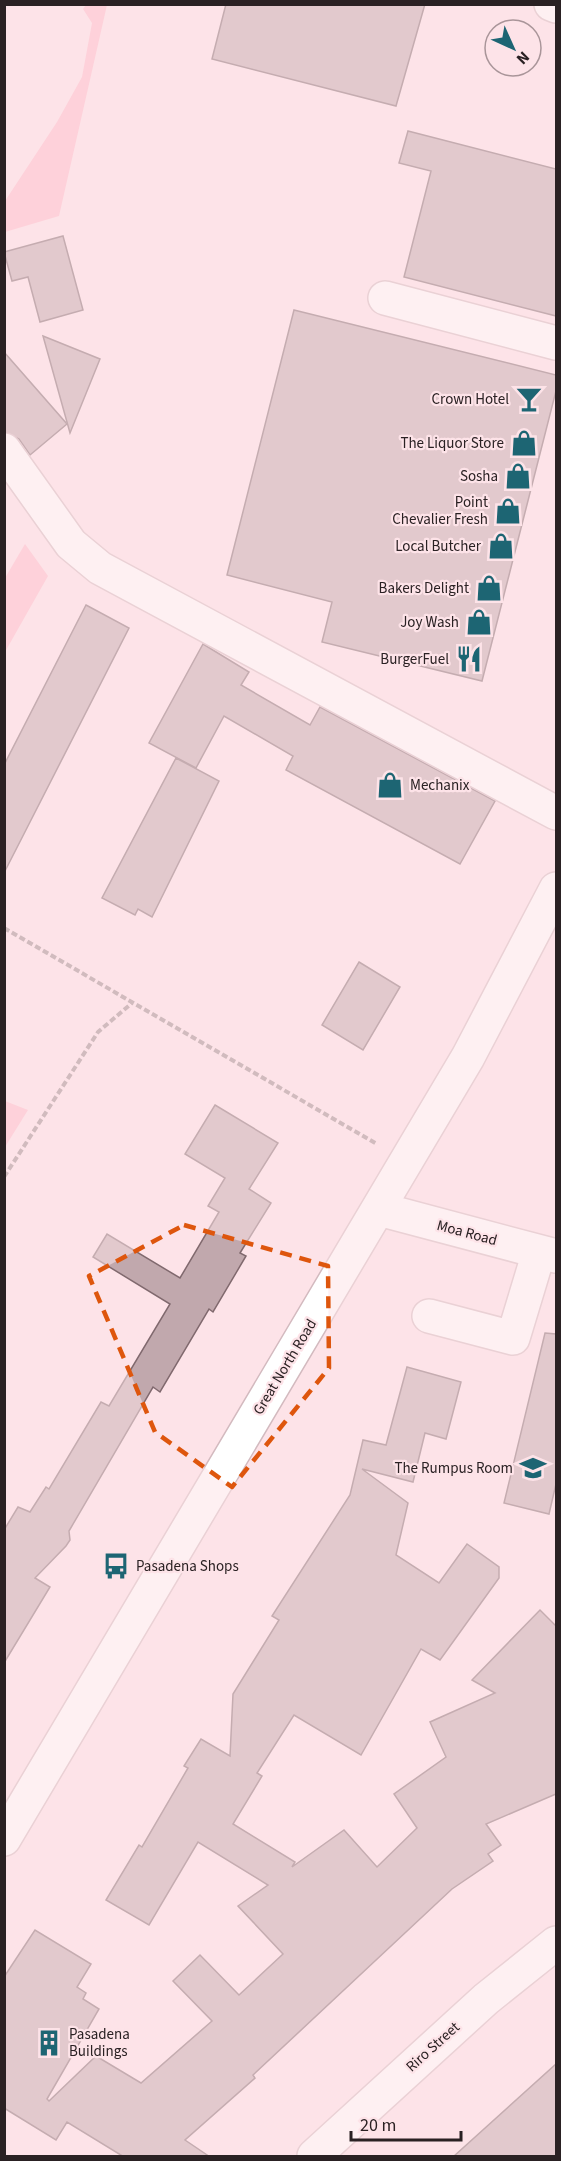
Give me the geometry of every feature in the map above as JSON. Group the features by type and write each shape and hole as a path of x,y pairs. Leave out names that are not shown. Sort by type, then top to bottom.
{"main road":[{"path":"551,4 556,6"},
{"path":"385,298 556,343"},
{"path":"4,450 71,544 100,568 556,813"},
{"name":"Great North Road","path":"4,1839 468,1057 556,889"},
{"name":"Moa Road","path":"379,1209 548,1254"},
{"path":"429,1316 513,1338 548,1254"},
{"name":"Riro Street","path":"314,2157 486,1999 556,1943"}],"path":[{"path":"4,927 406,1161"},
{"path":"4,1177 98,1032 132,1003"}],"highlighted area":[{"path":"184,1225 328,1266 329,1368 232,1487 155,1432 89,1276"}],"shaded area":[{"path":"86,5 107,5 59,216 5,232 5,201 57,122 82,77 92,23 83,9"},
{"path":"25,544 48,576 5,652 5,578"},
{"path":"5,1101 28,1110 5,1147"}],"building":[{"path":"226,4 425,4 396,106 212,59"},
{"path":"408,131 556,169 556,316 404,277 431,171 399,163"},
{"path":"63,236 83,310 40,322 28,277 12,281 4,252"},
{"path":"294,310 556,375 556,391 482,681 322,642 332,602 227,575"},
{"path":"43,336 100,359 70,433"},
{"path":"4,352 67,424 30,455 19,439 4,432"},
{"path":"86,605 129,628 4,873 4,765"},
{"name":"Mechanix","path":"203,644 249,672 241,685 310,725 320,707 495,801 460,864 286,770 293,756 224,716 196,768 149,743"},
{"path":"176,758 219,781 152,917 138,909 135,915 102,898"},
{"path":"359,962 400,987 363,1050 322,1025"},
{"path":"215,1105 278,1143 249,1189 271,1203 240,1253 246,1256 213,1312 209,1309 160,1392 153,1387 69,1531 70,1540 35,1578 50,1587 4,1663 4,1530 18,1507 30,1512 46,1487 49,1489 101,1402 109,1406 170,1304 93,1257 107,1234 180,1278 219,1212 208,1206 225,1178 185,1154"},
{"path":"545,1333 556,1334 556,1484 549,1514 504,1503"},
{"path":"407,1367 461,1382 446,1439 425,1433 413,1482 362,1469 408,1503 396,1555 439,1583 467,1544 499,1567 499,1578 440,1660 421,1649 361,1755 294,1715 257,1773 262,1776 233,1824 295,1862 292,1867 344,1830 377,1867 417,1828 394,1794 446,1757 430,1722 495,1693 472,1680 540,1610 556,1626 556,1794 486,1824 501,1845 488,1854 493,1861 452,1889 253,2075 255,2078 185,2140 210,2157 124,2157 67,2122 56,2140 4,2108 4,1977 35,1930 91,1964 77,1987 86,1993 83,1999 99,2009 47,2099 49,2101 96,2056 141,2083 212,2021 173,1981 200,1955 239,1995 283,1954 238,1906 268,1885 198,1842 149,1925 106,1900 139,1845 142,1847 188,1768 184,1766 201,1739 230,1756 233,1694 279,1620 272,1616 350,1495 363,1440 386,1445"},
{"path":"556,2064 556,2157 453,2157"}],"place":[{"name":"Crown Hotel","path":"529,399"},
{"name":"The Liquor Store","path":"524,443"},
{"name":"Sosha","path":"518,476"},
{"name":"Point Chevalier Fresh","path":"508,511"},
{"name":"Local Butcher","path":"501,546"},
{"name":"Bakers Delight","path":"489,588"},
{"name":"Joy Wash","path":"479,622"},
{"name":"BurgerFuel","path":"469,659"},
{"name":"Mechanix","path":"390,785"},
{"name":"The Rumpus Room","path":"533,1468"},
{"name":"Pasadena Shops","path":"116,1566"},
{"name":"Pasadena Buildings","path":"49,2043"}]}
